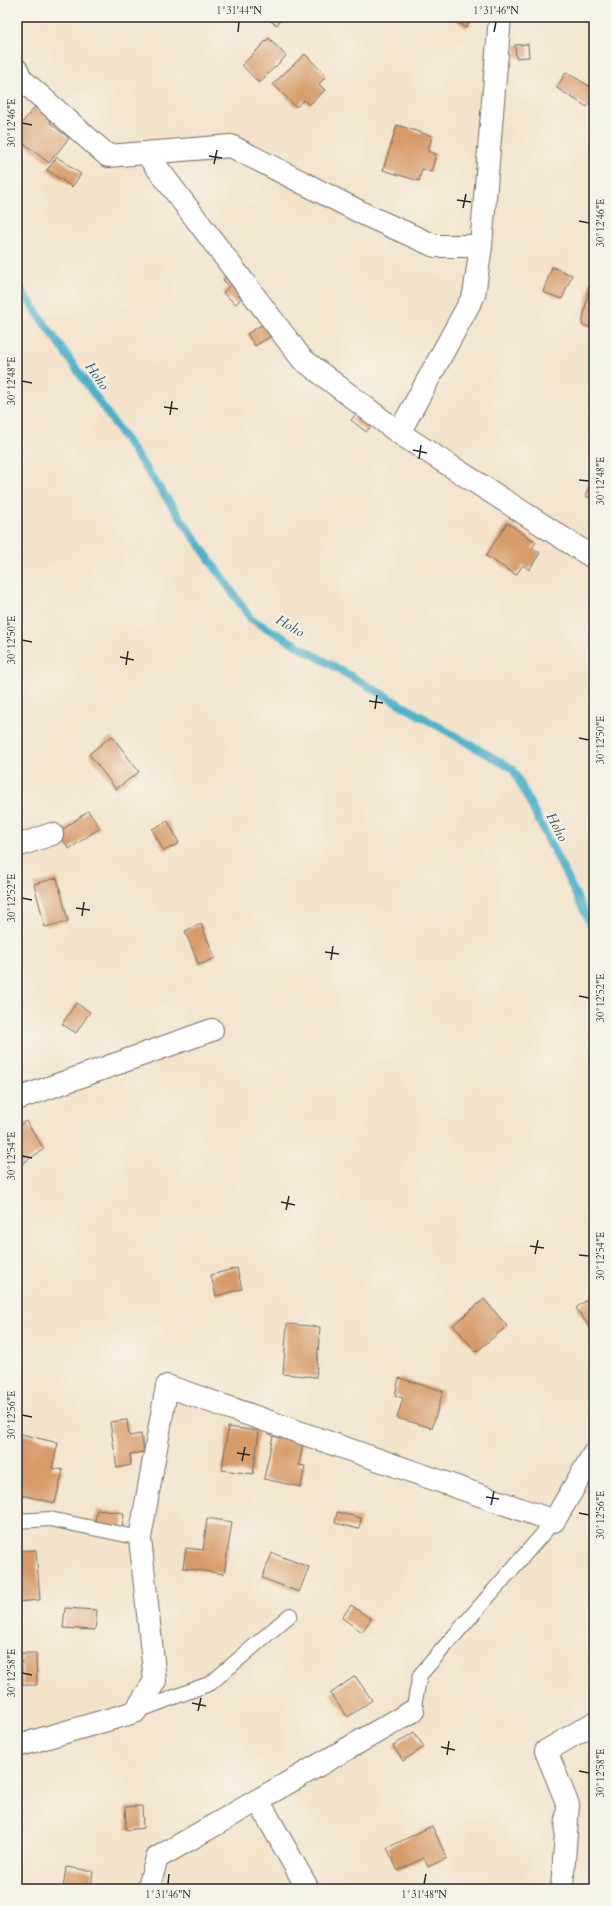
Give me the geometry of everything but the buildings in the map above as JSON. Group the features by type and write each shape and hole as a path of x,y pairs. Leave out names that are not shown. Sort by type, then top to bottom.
{"street":[{"path":"399,433 474,295 481,246 500,17"},
{"path":"17,70 21,79 108,156 231,146 368,216 435,246 481,246"},
{"path":"146,152 302,359 399,433 594,558"},
{"path":"17,846 52,834"},
{"path":"17,1099 212,1030"},
{"path":"17,1746 135,1712 155,1681 140,1538 167,1386 554,1522 594,1453"},
{"path":"148,1889 157,1858 413,1711"},
{"path":"562,1889 568,1805 546,1751 594,1723"},
{"path":"258,1800 308,1889"}],"lane":[{"path":"17,1521 50,1519 140,1538"},
{"path":"413,1711 420,1675 554,1522"},
{"path":"135,1712 211,1683 290,1615"}],"waterway":[{"name":"Hoho","path":"17,284 251,619 513,769 594,931"}]}
